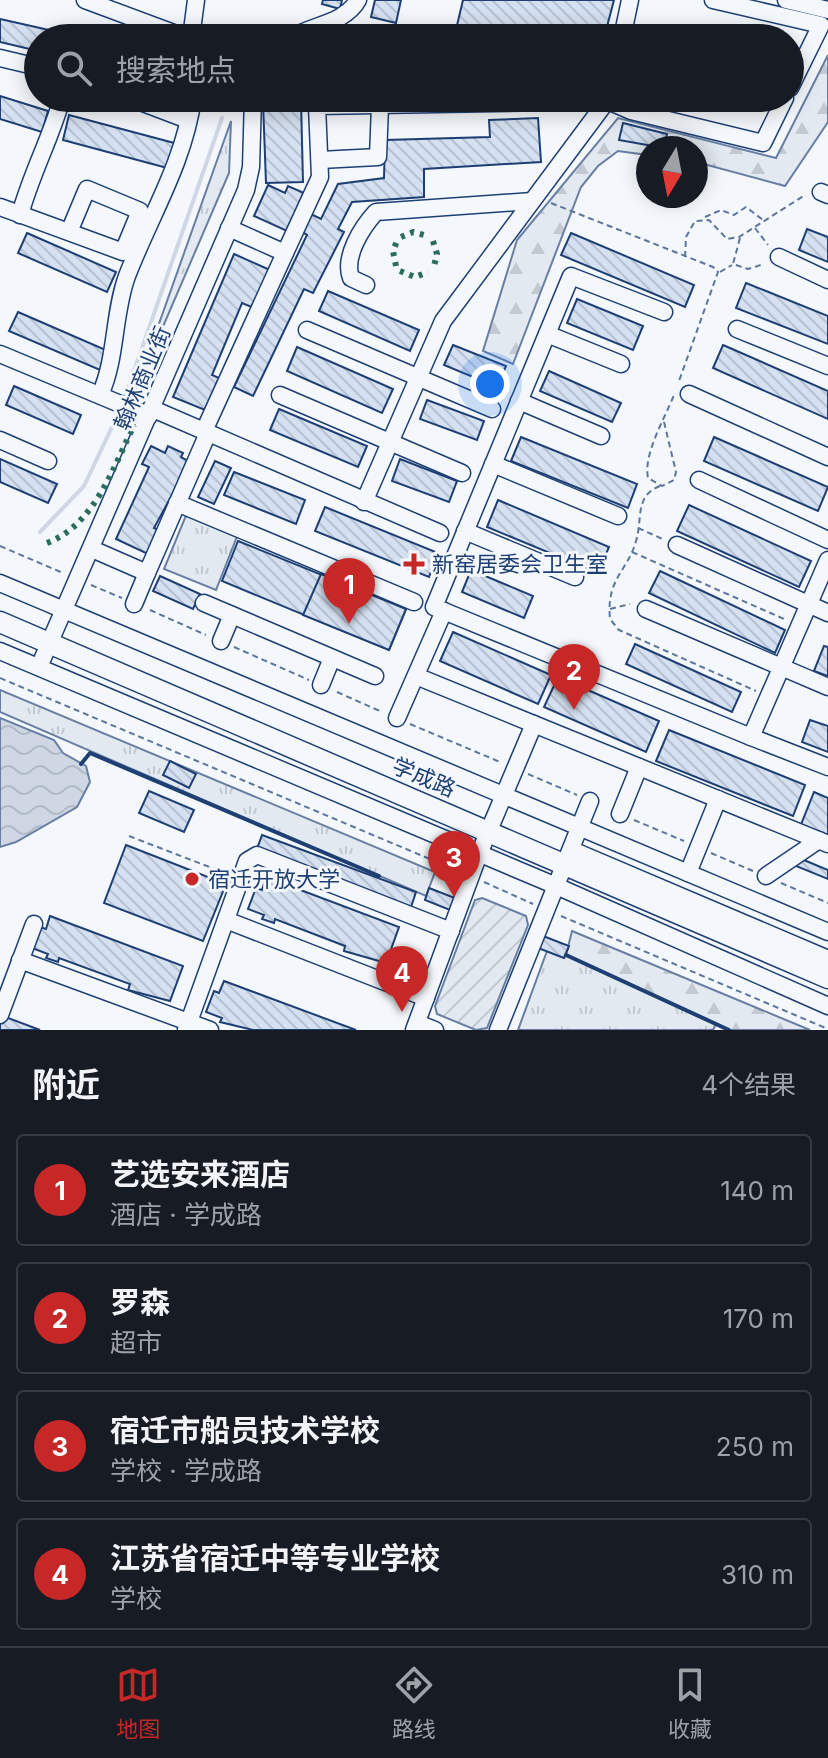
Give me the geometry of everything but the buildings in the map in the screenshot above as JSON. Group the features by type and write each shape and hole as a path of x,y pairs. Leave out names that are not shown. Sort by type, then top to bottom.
{"main road":[{"name":"学成路","path":"0,607 53,637 491,824 828,978"},
{"name":"学成路","path":"0,622 53,637"},
{"name":"学成路","path":"566,857 828,961"}],"street":[{"path":"85,0 151,24"},
{"path":"192,24 196,0"},
{"path":"327,24 350,12 358,0"},
{"path":"625,24 630,0"},
{"path":"713,0 821,25 804,60"},
{"path":"786,0 828,10"},
{"path":"0,58 24,64"},
{"path":"20,215 29,181 50,138 58,112"},
{"path":"167,112 188,120"},
{"path":"130,254 173,175 190,112"},
{"name":"翰林商业街","path":"39,667 246,190 251,167 253,112"},
{"path":"134,604 206,432 320,177 317,112"},
{"path":"320,160 378,157 380,112"},
{"path":"364,502 443,321 599,112"},
{"path":"635,112 763,143 778,112"},
{"path":"69,232 87,189 140,211 105,398"},
{"path":"366,285 351,278 347,265 365,224 376,212 534,199"},
{"path":"0,207 130,254"},
{"path":"229,228 285,253"},
{"path":"774,252 828,280"},
{"path":"664,312 571,276 434,607 828,767"},
{"path":"737,329 828,366"},
{"path":"307,330 492,409"},
{"path":"547,334 621,364"},
{"path":"1,356 127,407 151,412 206,432 440,533"},
{"path":"689,394 828,457"},
{"path":"280,395 462,473"},
{"path":"519,401 601,436"},
{"path":"0,440 48,461"},
{"path":"493,464 618,516"},
{"path":"699,480 828,540"},
{"path":"177,503 414,602"},
{"path":"465,531 575,577"},
{"path":"677,545 828,613"},
{"path":"92,549 147,573"},
{"path":"751,737 828,560"},
{"path":"0,583 828,932"},
{"path":"204,603 375,676"},
{"path":"646,609 828,687"},
{"path":"397,718 444,611"},
{"path":"221,641 232,615"},
{"path":"0,651 554,885 828,1006"},
{"path":"321,685 332,658"},
{"path":"416,676 823,842"},
{"path":"435,1030 416,1026 479,854 534,724"},
{"path":"620,814 639,767"},
{"path":"688,873 718,799"},
{"path":"498,1030 590,801"},
{"path":"766,876 823,842"},
{"path":"188,1026 247,861 257,855 451,931"},
{"path":"226,920 426,998"},
{"path":"0,1015 34,924"},
{"path":"20,960 188,1026 210,1030"}],"path":[{"path":"685,258 688,230 695,221 709,220 727,239 742,235 807,194 825,193"},
{"path":"534,199 713,267 718,272"},
{"path":"702,220 717,210 734,215 746,207 764,221"},
{"path":"664,422 676,472 674,480 662,486 648,478 646,468 718,272 733,264 759,268 774,252 754,227"},
{"path":"733,264 742,235"},
{"path":"638,528 677,545"},
{"path":"0,546 590,801"},
{"path":"632,552 799,626"},
{"path":"609,609 623,603 646,609"},
{"path":"0,678 828,1029"},
{"path":"620,814 828,903"},
{"path":"129,836 241,879"}],"green space":[{"path":"828,55 828,122 785,186 708,165 708,141 776,158 799,112 804,112 804,103"},
{"path":"618,118 689,136 636,136 636,153 618,151 598,166 581,187 513,364 483,351 517,240"},
{"path":"231,121 229,173 134,394"},
{"path":"187,513 238,534 216,590 164,569"},
{"path":"0,690 435,872 426,896 0,712"},
{"path":"482,898 526,916 528,925 487,1028 476,1030 437,1014 435,1006 475,900"},
{"path":"572,931 810,1030 729,1030 566,955"},
{"path":"547,951 564,958 566,955 716,1024 713,1030 518,1030"}],"water":[{"path":"0,718 54,740 63,753 86,766 90,782 77,807 16,842 0,847"}],"waterway":[{"path":"124,400 222,118"},
{"path":"40,532 84,486 121,408"}],"hedge":[{"path":"401,237 413,232 428,236"},
{"path":"396,266 393,251 397,241"},
{"path":"433,241 437,254 434,266"},
{"path":"400,271 415,277 428,272"},
{"path":"47,543 63,535 90,509 110,477 134,425"}],"wall":[{"path":"81,764 90,753 379,876"},
{"path":"566,955 729,1030"}],"place":[{"name":"新窑居委会卫生室","path":"414,564"},
{"name":"艺选安来酒店","path":"349,624"},
{"name":"罗森","path":"574,710"},
{"name":"宿迁开放大学","path":"192,879"},
{"name":"宿迁市船员技术学校","path":"454,897"},
{"name":"江苏省宿迁中等专业学校","path":"402,1012"}]}
